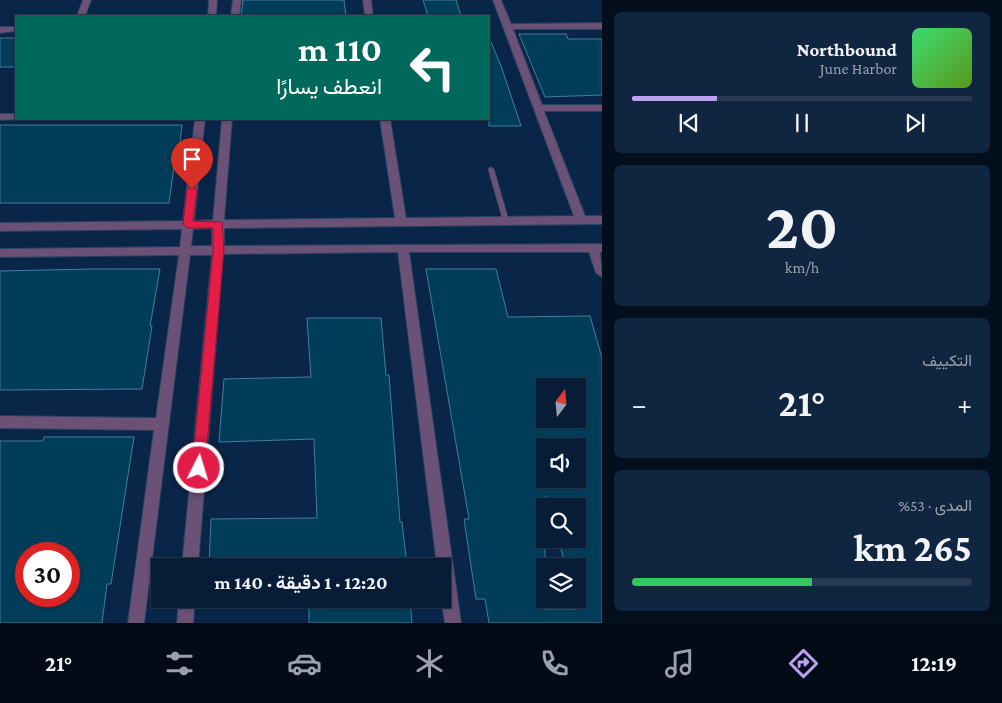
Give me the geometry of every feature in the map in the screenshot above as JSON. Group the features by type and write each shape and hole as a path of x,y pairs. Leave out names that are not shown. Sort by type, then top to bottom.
{"street":[{"path":"81,15 87,0"},
{"path":"212,15 213,0"},
{"path":"235,15 236,0"},
{"path":"367,0 369,15"},
{"path":"497,0 581,220"},
{"path":"507,27 602,26"},
{"path":"0,30 15,29"},
{"path":"539,108 602,108"},
{"path":"0,117 15,117"},
{"path":"136,623 185,252 200,120"},
{"path":"191,558 218,250 218,225 227,120"},
{"path":"385,120 401,222"},
{"path":"0,227 602,220"},
{"path":"0,253 403,248 597,248 602,273"},
{"path":"403,248 453,623"},
{"path":"0,422 162,424"},
{"path":"184,623 186,608"}],"lane":[{"path":"492,169 506,221"}],"building":[{"path":"243,0 344,0 346,15 241,15"},
{"path":"423,0 456,0 461,15 428,15"},
{"path":"519,34 566,34 568,39 602,39 602,95 545,97"},
{"path":"0,38 15,38 15,67 0,67"},
{"path":"490,39 521,126 489,126 490,120"},
{"path":"0,125 182,125 178,160 175,160 169,203 0,203"},
{"path":"160,269 142,389 0,390 0,271"},
{"path":"426,269 496,269 508,317 590,316 602,358 602,623 489,623 485,599 476,599 464,519 469,519","holes":["536,498 586,498 586,548 561,548 564,558 586,558 586,608 536,608 536,558 545,558 545,548 536,548"]},
{"path":"307,318 381,318 386,375 389,375 400,522 402,522 406,558 209,558 211,519 317,518 314,439 219,442 224,379 311,377"},
{"path":"44,437 134,437 111,584 107,584 102,623 0,623 0,441 43,441"},
{"path":"309,608 411,608 412,623 309,623"}],"route":[{"path":"192,189 188,224 218,225 218,250 199,468"}]}
